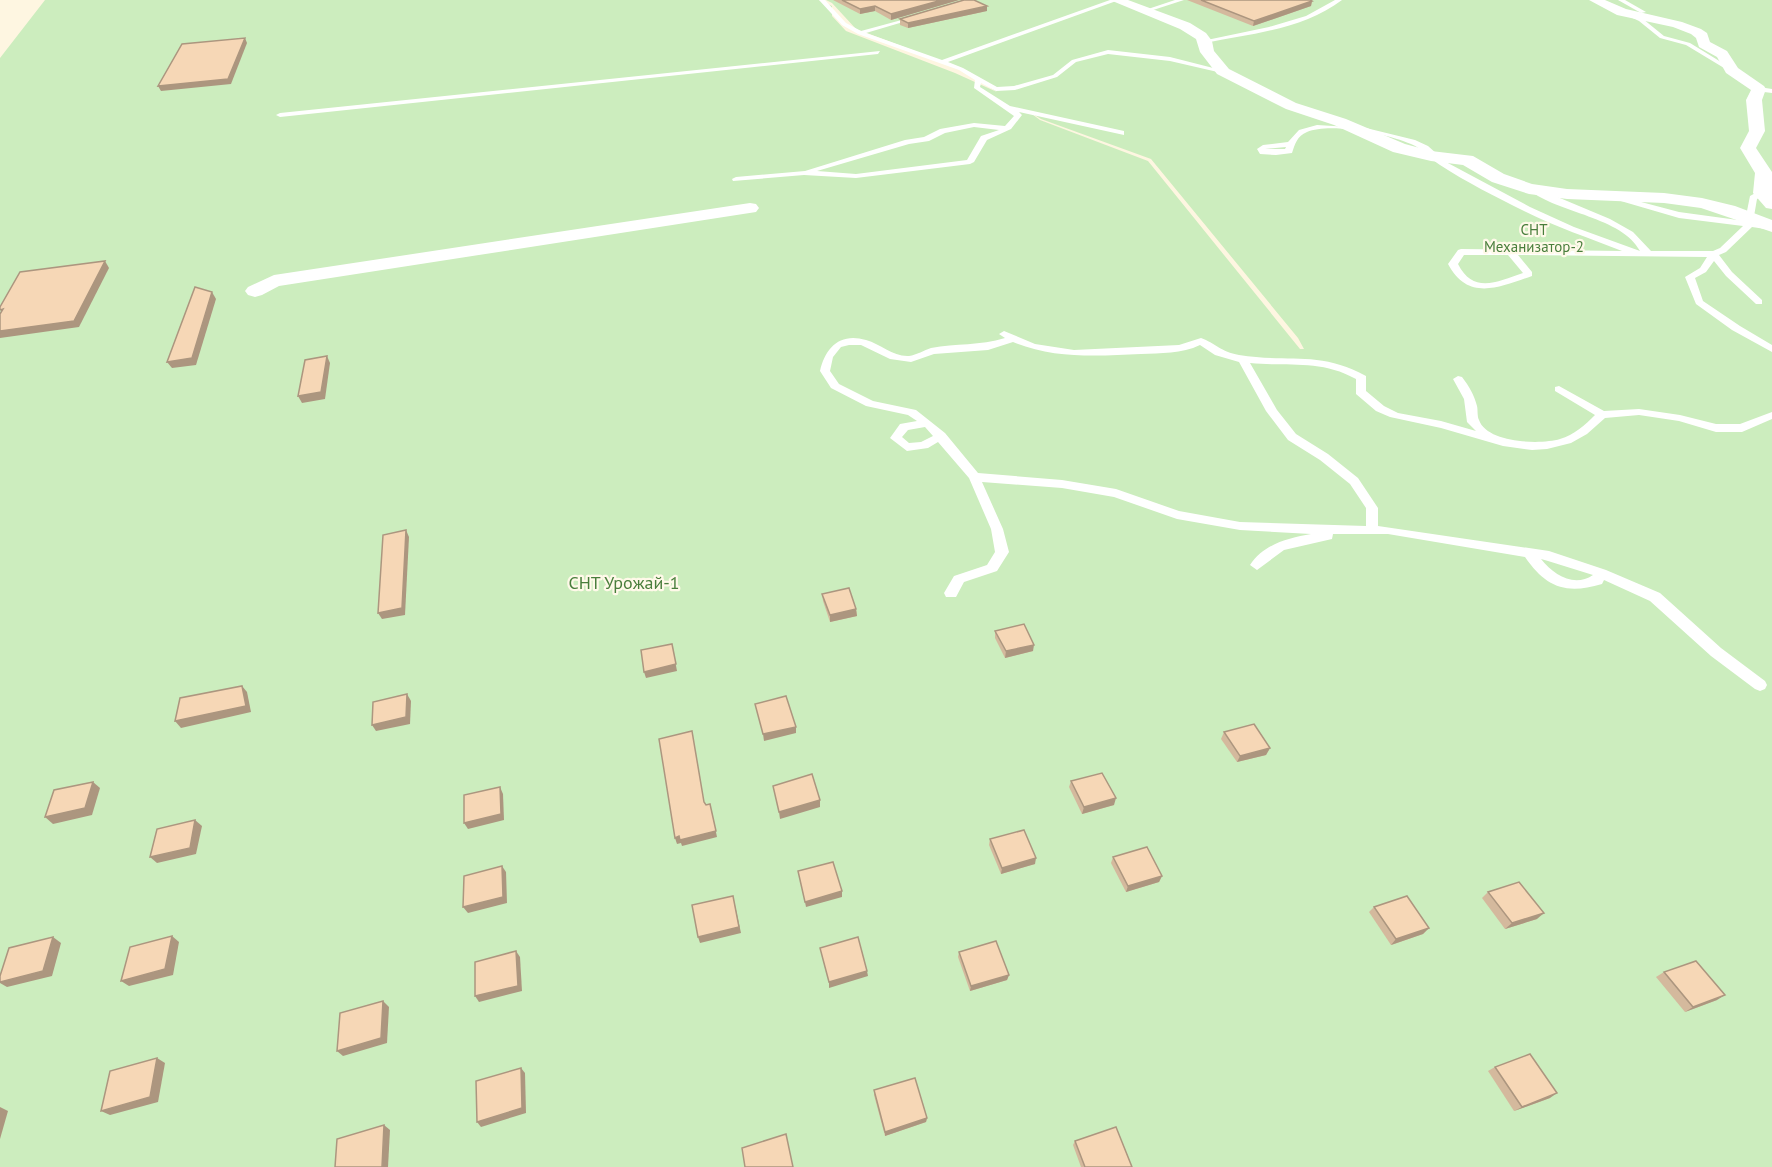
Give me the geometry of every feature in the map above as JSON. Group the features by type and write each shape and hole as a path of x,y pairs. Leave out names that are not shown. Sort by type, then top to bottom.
{"street":[{"path":"1116,0 1185,26 1205,40 1207,52 1222,68 1222,71 1291,105 1398,148 1431,156 1467,160 1498,178 1529,189 1567,194 1664,198 1702,203 1772,227"},
{"path":"1595,0 1622,6 1699,33 1704,39 1704,44 1727,60 1731,70 1766,90 1754,100 1757,131 1748,148 1763,167 1767,198"},
{"path":"255,291 274,281 750,208"}],"lane":[{"path":"822,0 844,24 860,33 961,69 996,89 1006,90 1055,76 1074,61 1108,52 1170,59 1222,71"},
{"path":"940,63 1116,0"},
{"path":"1145,11 1181,0"},
{"path":"1205,40 1270,29 1308,17 1340,0"},
{"path":"1622,6 1662,37 1688,44 1731,70"},
{"path":"860,33 922,14"},
{"path":"280,115 878,52"},
{"path":"979,79 976,87 989,99 1008,107 1121,133"},
{"path":"735,179 804,173 856,176 970,162 984,138 1014,123 1018,115 1008,107 1006,99 1025,85"},
{"path":"804,173 908,142 926,139 943,131 974,125 1008,128"},
{"path":"1290,144 1299,133 1307,129 1319,127 1358,130"},
{"path":"1431,156 1527,209 1571,229 1647,255"},
{"path":"1529,189 1607,221 1630,234 1647,255"},
{"path":"1767,198 1753,198 1749,221 1737,238 1714,254 1703,270 1690,277 1700,302 1736,328 1772,349"},
{"path":"1511,253 1529,274 1494,287 1469,284 1456,273 1453,264 1461,252 1714,254"},
{"path":"1714,254 1729,274 1759,302"},
{"path":"951,593 959,579 992,568 1002,552 997,529 974,477 941,436 912,412 870,404 835,386 825,371 828,357 837,345 863,342 894,357 911,359 933,351 988,347 1008,336 1045,351 1082,354 1188,347 1201,341 1219,354 1244,359 1287,359 1347,368 1362,378 1360,392 1375,405 1393,415 1530,446 1561,443 1583,432 1602,415"},
{"path":"1244,359 1272,411 1292,437 1324,457 1354,481 1372,508 1372,530"},
{"path":"1458,379 1467,390 1473,408 1473,422 1492,439"},
{"path":"1559,390 1602,415 1639,412 1680,418 1716,428 1742,428 1772,415"},
{"path":"927,423 904,427 896,438 907,447 924,445 941,436"},
{"path":"974,477 1062,484 1116,493 1177,515 1240,526 1388,530 1549,556 1601,573 1655,597 1716,652 1760,685"},
{"path":"1257,565 1265,555 1288,543 1350,530"},
{"path":"1529,553 1542,573 1557,582 1579,586 1597,580 1601,573"}],"green space":[{"name":"СНТ Урожай-1","path":"45,0 819,0 832,6 832,16 846,31 955,73 997,92 963,69 856,29 832,3 826,0 1772,0 1772,1167 0,1167 0,58","holes":["1028,111 1041,119 1151,159 1298,338 1304,349 1300,349 1148,161 1040,120"]}],"building":[{"path":"842,0 942,0 891,14 875,6 860,9"},
{"path":"964,0 974,0 987,6 908,23 900,19"},
{"path":"1201,0 1310,0 1312,1 1254,21"},
{"path":"245,38 228,79 158,86 182,44"},
{"path":"105,261 74,321 0,331 0,314 3,309 0,310 0,307 20,272"},
{"path":"195,287 212,292 192,358 167,362"},
{"path":"327,356 321,392 298,396 305,360"},
{"path":"406,530 402,608 378,613 383,535"},
{"path":"849,588 856,609 830,615 822,594"},
{"path":"1024,624 1034,645 1006,651 995,631"},
{"path":"672,644 676,664 644,672 641,650"},
{"path":"242,686 246,706 175,721 180,698"},
{"path":"407,694 406,717 372,725 373,702"},
{"path":"786,696 796,727 763,734 755,704"},
{"path":"1254,724 1270,748 1240,756 1224,732"},
{"path":"692,731 704,802 706,805 710,804 716,831 680,840 679,836 675,838 659,739"},
{"path":"1102,773 1116,798 1084,807 1071,781"},
{"path":"812,774 820,800 779,812 773,786"},
{"path":"93,782 85,808 45,817 54,790"},
{"path":"500,787 501,814 464,823 464,795"},
{"path":"195,820 190,848 150,857 157,829"},
{"path":"1024,830 1036,858 1002,868 990,839"},
{"path":"1147,847 1162,876 1128,886 1113,857"},
{"path":"833,862 842,891 805,902 798,871"},
{"path":"502,866 503,897 463,907 464,876"},
{"path":"1519,882 1544,913 1512,923 1488,892"},
{"path":"733,896 739,927 698,937 692,905"},
{"path":"1407,896 1429,928 1396,939 1374,907"},
{"path":"172,936 165,969 121,981 130,947"},
{"path":"53,937 43,971 0,982 9,948"},
{"path":"858,937 867,971 829,982 820,948"},
{"path":"996,941 1009,975 971,986 959,952"},
{"path":"516,951 518,986 475,996 475,962"},
{"path":"1696,961 1725,995 1693,1007 1664,972"},
{"path":"383,1001 381,1038 337,1051 340,1013"},
{"path":"1530,1054 1557,1093 1522,1107 1495,1067"},
{"path":"157,1058 150,1097 101,1111 110,1071"},
{"path":"521,1068 522,1108 477,1122 476,1081"},
{"path":"915,1078 927,1118 885,1132 874,1090"},
{"path":"384,1125 382,1167 335,1167 337,1139"},
{"path":"1116,1127 1132,1167 1085,1167 1075,1141"},
{"path":"786,1134 793,1167 745,1167 742,1148"}],"park label":[{"name":"СНТ Механизатор-2","path":"1534,238"}]}
